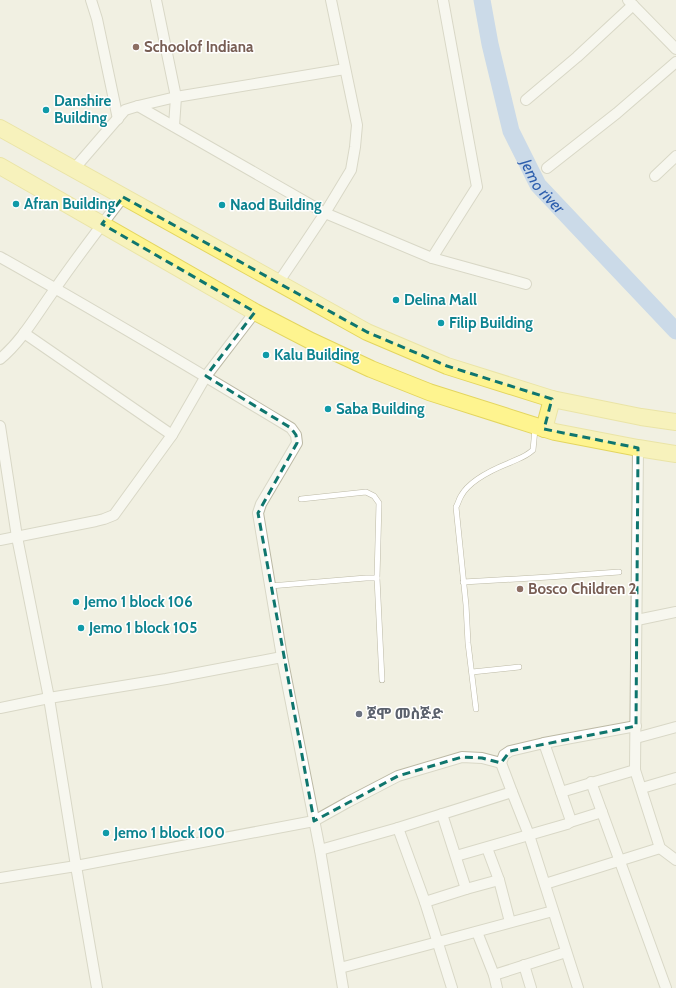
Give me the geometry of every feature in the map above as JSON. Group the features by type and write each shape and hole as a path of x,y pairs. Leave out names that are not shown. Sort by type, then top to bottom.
{"main road":[{"path":"0,128 367,332 447,366 552,399 640,417 676,422"},
{"path":"0,166 255,312 370,369 429,392 555,432 676,454"},
{"path":"540,427 552,399"}],"street":[{"path":"92,0 118,119"},
{"path":"156,0 176,97 174,126"},
{"path":"278,283 325,213 351,170 355,147 356,124 331,0"},
{"path":"432,258 477,187 443,0"},
{"path":"526,100 577,57 630,3 676,49"},
{"path":"547,168 617,113 676,62"},
{"path":"74,169 125,110 176,97 345,69"},
{"path":"138,106 325,213 432,258 526,284"},
{"path":"655,176 676,156"},
{"path":"0,359 24,334 55,288 123,197"},
{"path":"1,260 55,288 206,376 291,428 296,435 297,443 261,504 258,513 282,657 320,850 343,988"},
{"path":"0,540 96,521 114,515 172,435 206,376 255,312"},
{"path":"24,334 172,435"},
{"path":"0,426 17,537 49,698 76,866 98,988"},
{"path":"638,448 635,770 660,848 676,860"},
{"path":"637,620 676,612"},
{"path":"0,708 282,657"},
{"path":"578,988 529,835 501,763 504,755 510,751 544,743 636,726"},
{"path":"636,738 676,727"},
{"path":"544,743 570,818 570,822"},
{"path":"0,878 76,866 314,821 398,776 462,757 482,758 501,763"},
{"path":"560,792 635,770"},
{"path":"642,788 676,778"},
{"path":"591,782 666,988"},
{"path":"320,850 398,828 512,792"},
{"path":"456,856 567,824 602,812"},
{"path":"442,814 466,889"},
{"path":"398,828 425,902 452,988"},
{"path":"487,848 499,880 510,922"},
{"path":"545,884 660,848"},
{"path":"425,902 499,880"},
{"path":"340,968 553,911"},
{"path":"477,932 494,975 497,988"},
{"path":"494,975 566,952"},
{"path":"524,965 531,988"}],"lane":[{"path":"476,709 468,643 466,605 456,507 461,495 481,477 494,469 525,456 533,450 540,427"},
{"path":"301,499 366,492 374,496 379,503 377,578 382,680"},
{"path":"463,582 549,578 619,572"},
{"path":"270,586 377,578"},
{"path":"472,672 519,667"}],"highlighted area":[{"path":"123,197 367,332 447,366 552,399 544,429 638,448 636,726 510,751 501,763 482,758 462,757 398,776 314,821 258,513 297,443 296,435 291,428 206,376 255,312 102,224"}],"waterway":[{"name":"Jemo river","path":"482,0 490,44 511,131 538,185 676,331"}],"place":[{"name":"Schoolof Indiana","path":"136,47"},
{"name":"Danshire Building","path":"46,110"},
{"name":"Afran Building","path":"16,204"},
{"name":"Naod Building","path":"222,205"},
{"name":"Delina Mall","path":"396,300"},
{"name":"Filip Building","path":"441,323"},
{"name":"Kalu Building","path":"266,355"},
{"name":"Saba Building","path":"328,409"},
{"name":"Bosco Children 2","path":"520,589"},
{"name":"Jemo 1 block 106","path":"76,602"},
{"name":"Jemo 1 block 105","path":"81,628"},
{"name":"ጀሞ መስጅድ","path":"359,714"},
{"name":"Jemo 1 block 100","path":"106,833"}]}
